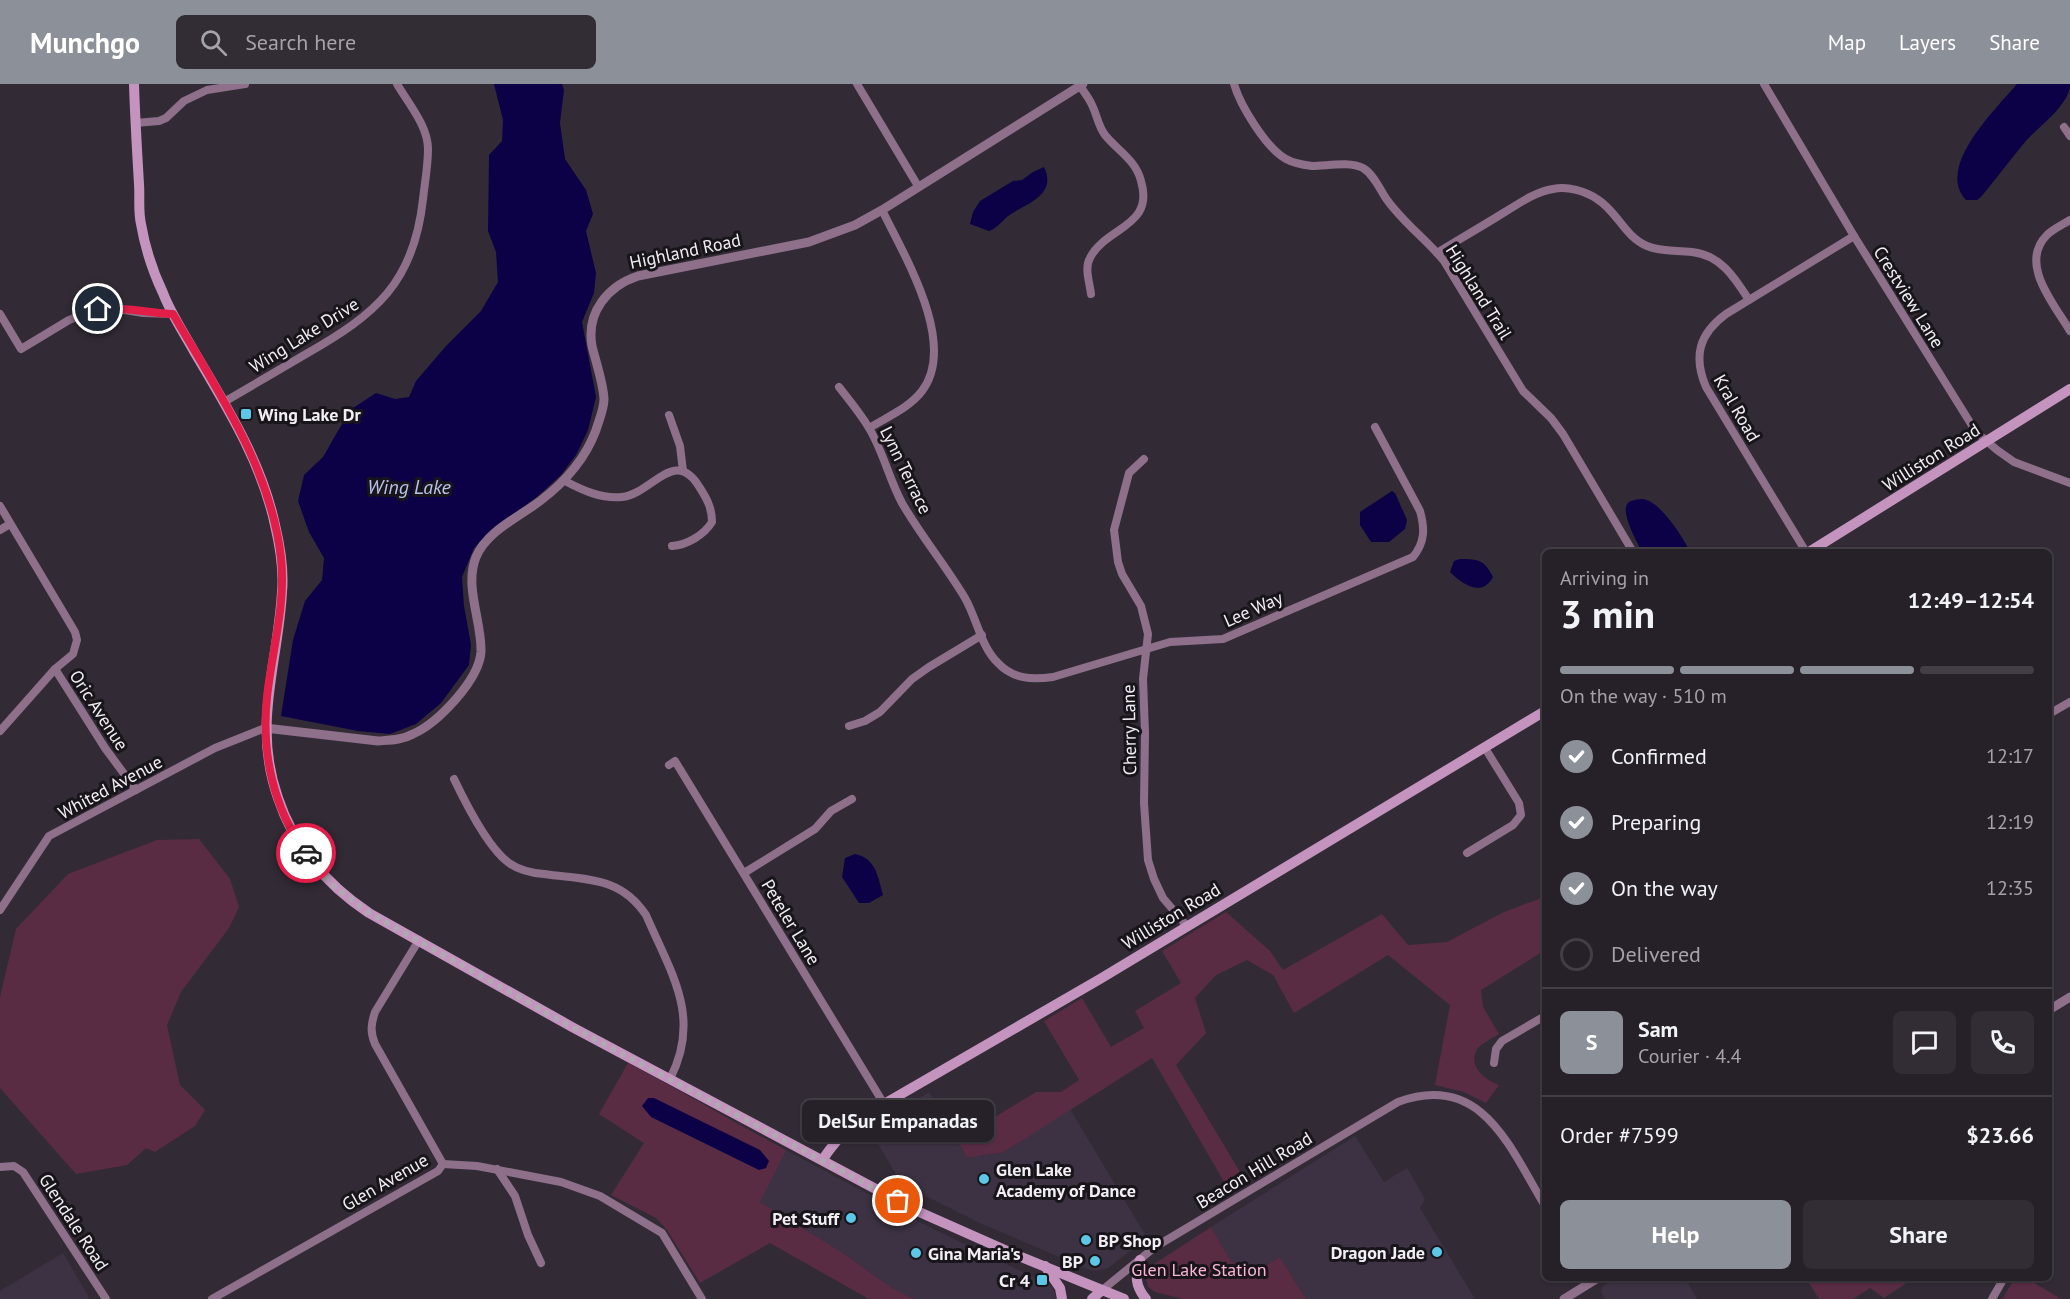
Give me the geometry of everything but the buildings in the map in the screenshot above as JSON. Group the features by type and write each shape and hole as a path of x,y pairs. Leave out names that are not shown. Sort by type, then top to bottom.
{"main road":[{"path":"134,84 140,223 156,274 173,314 224,402 254,460 268,496 281,558 282,590 279,626 267,697 265,728 267,755 285,817 304,850 321,872 352,901 495,985 669,1079 938,1221 1124,1299"},
{"name":"Williston Road","path":"1812,549 2070,389"},
{"name":"Williston Road","path":"823,1160 838,1137 858,1120 1100,979 1186,925 1542,713"},
{"path":"1140,1260 1137,1287 1146,1299"},
{"path":"1044,1266 1060,1288 1062,1299"},
{"path":"1092,1299 1101,1291"}],"street":[{"path":"135,123 159,121 166,118 184,101 207,90 245,84"},
{"name":"Wing Lake Drive","path":"224,402 362,320 380,304 408,263 421,216 428,148 421,125 397,84"},
{"path":"856,84 918,186"},
{"name":"Highland Trail","path":"1234,84 1241,102 1275,151 1286,159 1311,166 1362,168 1375,181 1392,207 1444,261 1523,391 1551,418 1563,434 1631,549"},
{"name":"Crestview Lane","path":"1764,84 1854,236 1977,432 2014,462 2070,483"},
{"path":"1081,85 1100,127 1138,171 1143,189 1139,214 1099,246 1089,259 1087,269 1091,294"},
{"name":"Highland Road","path":"265,728 385,741 404,738 431,722 465,688 479,661 480,634 472,577 476,557 500,529 565,481 586,451 602,412 603,390 592,344 592,330 598,305 615,287 638,276 808,242 855,225 1081,85"},
{"path":"2064,127 2070,136"},
{"path":"1437,253 1529,198 1555,188 1570,189 1584,192 1608,206 1624,228 1644,245 1657,249 1700,254 1721,264 1732,275 1749,300"},
{"path":"869,428 915,399 929,380 934,356 934,345 926,309 917,284 882,210"},
{"path":"2070,220 2047,235 2037,253 2036,263 2042,283 2070,331"},
{"name":"Kral Road","path":"1805,549 1707,387 1701,374 1699,360 1701,346 1706,333 1721,318 1854,236"},
{"path":"0,314 21,349 69,321 98,309 113,308 144,313 173,314"},
{"name":"Lynn Terrace","path":"839,387 869,428 901,500 915,525 965,598"},
{"path":"669,416 681,446 683,471"},
{"name":"Lee Way","path":"965,598 988,652 1010,673 1024,678 1053,677 1170,642 1223,639 1241,632 1319,596 1413,557 1423,541 1423,521 1420,511 1375,427"},
{"name":"Cherry Lane","path":"1144,459 1129,473 1114,530 1118,562 1122,574 1135,595 1148,634 1143,680 1146,841 1154,879 1163,898 1186,925"},
{"path":"565,481 594,494 621,497 630,495 670,471 683,471 694,478 710,504 711,522 702,533 686,543 672,546"},
{"name":"Oric Avenue","path":"0,507 75,632 77,640 73,654 55,669 105,748 136,790"},
{"path":"0,530 10,524"},
{"path":"849,726 865,721 880,712 912,679 982,635"},
{"path":"0,731 55,669"},
{"path":"2052,712 2070,702"},
{"name":"Whited Avenue","path":"0,910 49,836 215,748 265,728"},
{"path":"1467,853 1514,825 1521,815 1519,803 1485,748"},
{"name":"Peteler Lane","path":"669,765 675,761 884,1104"},
{"path":"454,779 489,841 510,863 523,870 613,885 627,892 638,903 646,915 682,1002 684,1035 676,1067 669,1079"},
{"path":"744,873 815,829 831,811 852,799"},
{"name":"Glen Avenue","path":"212,1299 438,1171 443,1164 371,1034 371,1023 375,1012 419,940"},
{"path":"2052,1008 2070,997"},
{"path":"1494,1063 1496,1049 1502,1041 1542,1018"},
{"name":"Beacon Hill Road","path":"1101,1291 1155,1247 1398,1102 1433,1094 1451,1096 1480,1110 1492,1121 1542,1201"},
{"path":"443,1164 497,1169 581,1188 600,1196 662,1233 702,1299"},
{"name":"Glendale Road","path":"0,1167 14,1166 23,1172 106,1299"},
{"path":"497,1169 515,1196 528,1235 541,1263"},
{"path":"1564,1299 1591,1281"},
{"path":"1992,1299 2002,1281"}],"shaded area":[{"path":"929,1092 967,1158 1004,1152 1070,1109 1147,1238 1108,1268 1096,1271 980,1223 902,1184 869,1129"},
{"path":"1355,1136 1384,1182 1407,1168 1425,1199 1420,1208 1475,1299 1306,1299 1280,1257 1256,1271 1231,1261 1211,1227"},
{"path":"786,1150 933,1229 1050,1285 1056,1299 914,1299 892,1288 843,1253 760,1202"},
{"path":"63,1253 90,1299 0,1299 0,1291"},
{"path":"1612,1281 1687,1281 1697,1299 1605,1299 1601,1292 1603,1286"}],"green space":[{"path":"199,839 230,879 239,907 229,928 181,992 167,1025 180,1085 205,1110 195,1126 155,1152 146,1148 127,1165 76,1174 0,1088 0,997 16,929 68,874 157,840"},
{"path":"1542,894 1542,952 1481,990 1483,1007 1499,1034 1480,1046 1475,1054 1474,1060 1479,1071 1488,1080 1499,1085 1486,1103 1464,1092 1435,1085 1450,1005 1388,955 1294,1013 1273,975 1247,960 1216,975 1195,998 1206,1033 1176,1065 1246,1182 1230,1192 1152,1058 1004,1152 967,1158 957,1140 1036,1092 1061,1092 1079,1080 1044,1021 1082,998 1111,1047 1144,1028 1135,1011 1181,983 1162,951 1226,912 1270,951 1283,970 1382,914 1408,945 1447,942 1504,912 1539,899"},
{"path":"628,1063 786,1150 760,1202 843,1253 892,1288 914,1299 869,1299 770,1243 700,1283 667,1230 656,1218 611,1195 644,1143 599,1114"},
{"name":"Glen Lake Station","path":"1211,1227 1231,1261 1256,1271 1280,1257 1306,1299 1183,1299 1155,1292 1148,1287 1145,1274 1148,1268"},
{"path":"1808,1281 1910,1281 1884,1298 1870,1288 1853,1299 1819,1299"},
{"path":"2013,1281 2031,1281 2061,1299 2002,1299"}],"water":[{"name":"Wing Lake","path":"494,84 562,84 564,90 560,123 565,159 586,190 593,214 586,231 596,273 594,293 582,322 596,397 588,430 576,455 561,475 537,497 491,530 474,548 462,577 464,606 471,645 469,665 441,703 416,724 390,734 358,731 281,716 293,640 305,601 322,580 324,558 309,532 298,501 304,475 323,457 350,410 376,393 395,399 409,397 416,381 446,346 481,311 498,282 496,252 488,231 489,155 502,141 503,120"},
{"path":"2017,84 2070,84 2069,92 2059,108 2025,142 1981,197 1977,200 1966,200 1958,187 1958,171 1963,155 1983,123"},
{"path":"1044,167 1047,184 1044,191 1033,201 989,231 970,224 973,212 980,201 1013,181 1022,180"},
{"path":"1392,491 1407,520 1405,529 1389,542 1371,542 1360,525 1360,512"},
{"path":"1650,501 1657,506 1677,529 1688,549 1641,549 1626,512 1629,502"},
{"path":"1472,559 1484,564 1493,577 1483,587 1478,588 1460,581 1450,572 1454,561"},
{"path":"855,854 862,856 872,864 883,895 869,903 859,903 842,877 845,858"},
{"path":"648,1098 654,1098 760,1150 769,1161 766,1168 759,1170 651,1117 642,1106"}],"way so far":[{"path":"306,853 334,886 369,913 572,1027 898,1201"}],"place":[{"name":"Wing Lake Dr","path":"246,414"},
{"name":"Glen Lake Academy of Dance","path":"984,1179"},
{"name":"DelSur Empanadas","path":"898,1201"},
{"name":"Pet Stuff","path":"851,1218"},
{"name":"BP Shop","path":"1086,1240"},
{"name":"Dragon Jade","path":"1437,1252"},
{"name":"Gina Maria's","path":"916,1253"},
{"name":"BP","path":"1095,1261"},
{"name":"Cr 4","path":"1042,1280"}],"route":[{"path":"98,309 129,309 144,313 173,314 224,402 254,460 268,496 281,558 282,590 279,626 267,697 265,728 267,755 285,817 306,853"}]}
